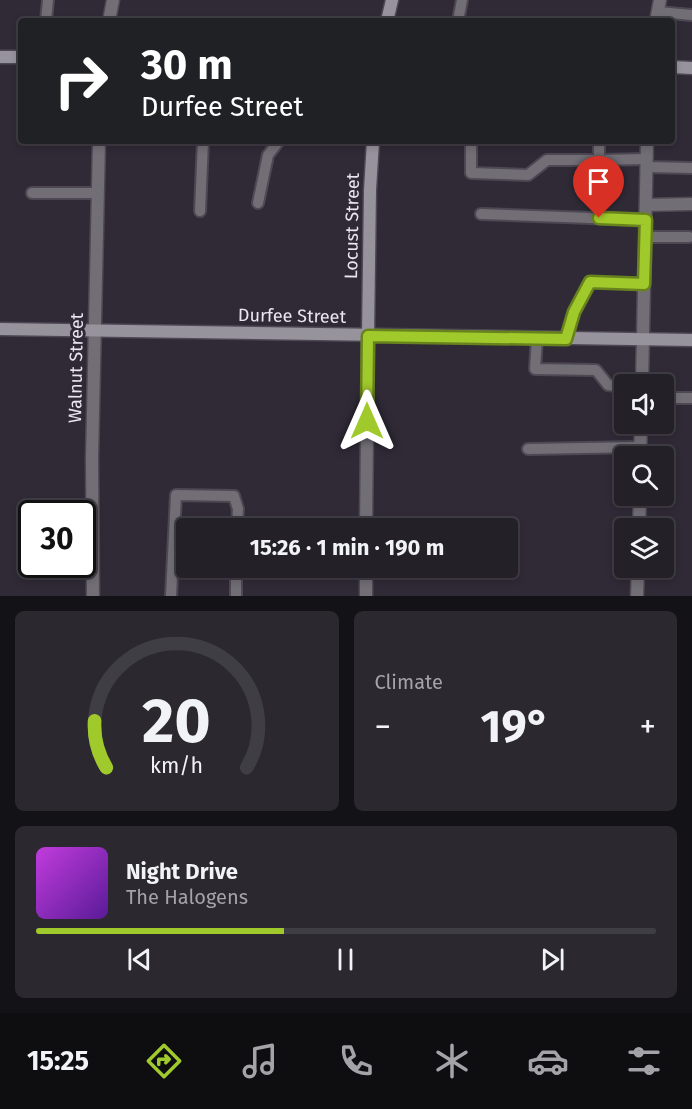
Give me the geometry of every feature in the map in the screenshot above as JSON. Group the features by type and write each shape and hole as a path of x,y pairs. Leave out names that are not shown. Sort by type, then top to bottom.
{"main road":[{"path":"388,18 392,0"},
{"path":"0,57 18,57"},
{"path":"675,67 692,68"},
{"name":"Locust Street","path":"368,336 373,144"},
{"name":"Durfee Street","path":"0,328 692,340"}],"street":[{"path":"110,18 113,0"},
{"name":"Walnut Street","path":"93,596 92,458 99,144"},
{"path":"642,374 647,144"},
{"path":"646,205 692,204"},
{"name":"Locust Street","path":"366,518 368,336"},
{"path":"366,578 366,596"},
{"path":"638,578 638,596"}],"lane":[{"path":"46,18 48,0"},
{"path":"459,18 462,0"},
{"path":"658,11 692,15"},
{"path":"200,212 202,144"},
{"path":"258,203 268,155 277,144"},
{"path":"471,144 471,173 528,176 547,160 599,160 692,168"},
{"path":"599,144 599,160"},
{"path":"32,193 98,193"},
{"path":"481,214 646,220"},
{"path":"645,237 689,237"},
{"path":"566,339 574,312 590,282 644,284"},
{"path":"537,338 535,369 596,370 608,385 614,386"},
{"path":"674,398 692,398"},
{"path":"528,448 614,451"},
{"path":"171,596 176,495 234,496 238,509 238,518"},
{"path":"236,578 236,596"}],"route":[{"path":"367,421 368,336 566,339 574,312 590,282 644,284 646,220 599,218"}]}
